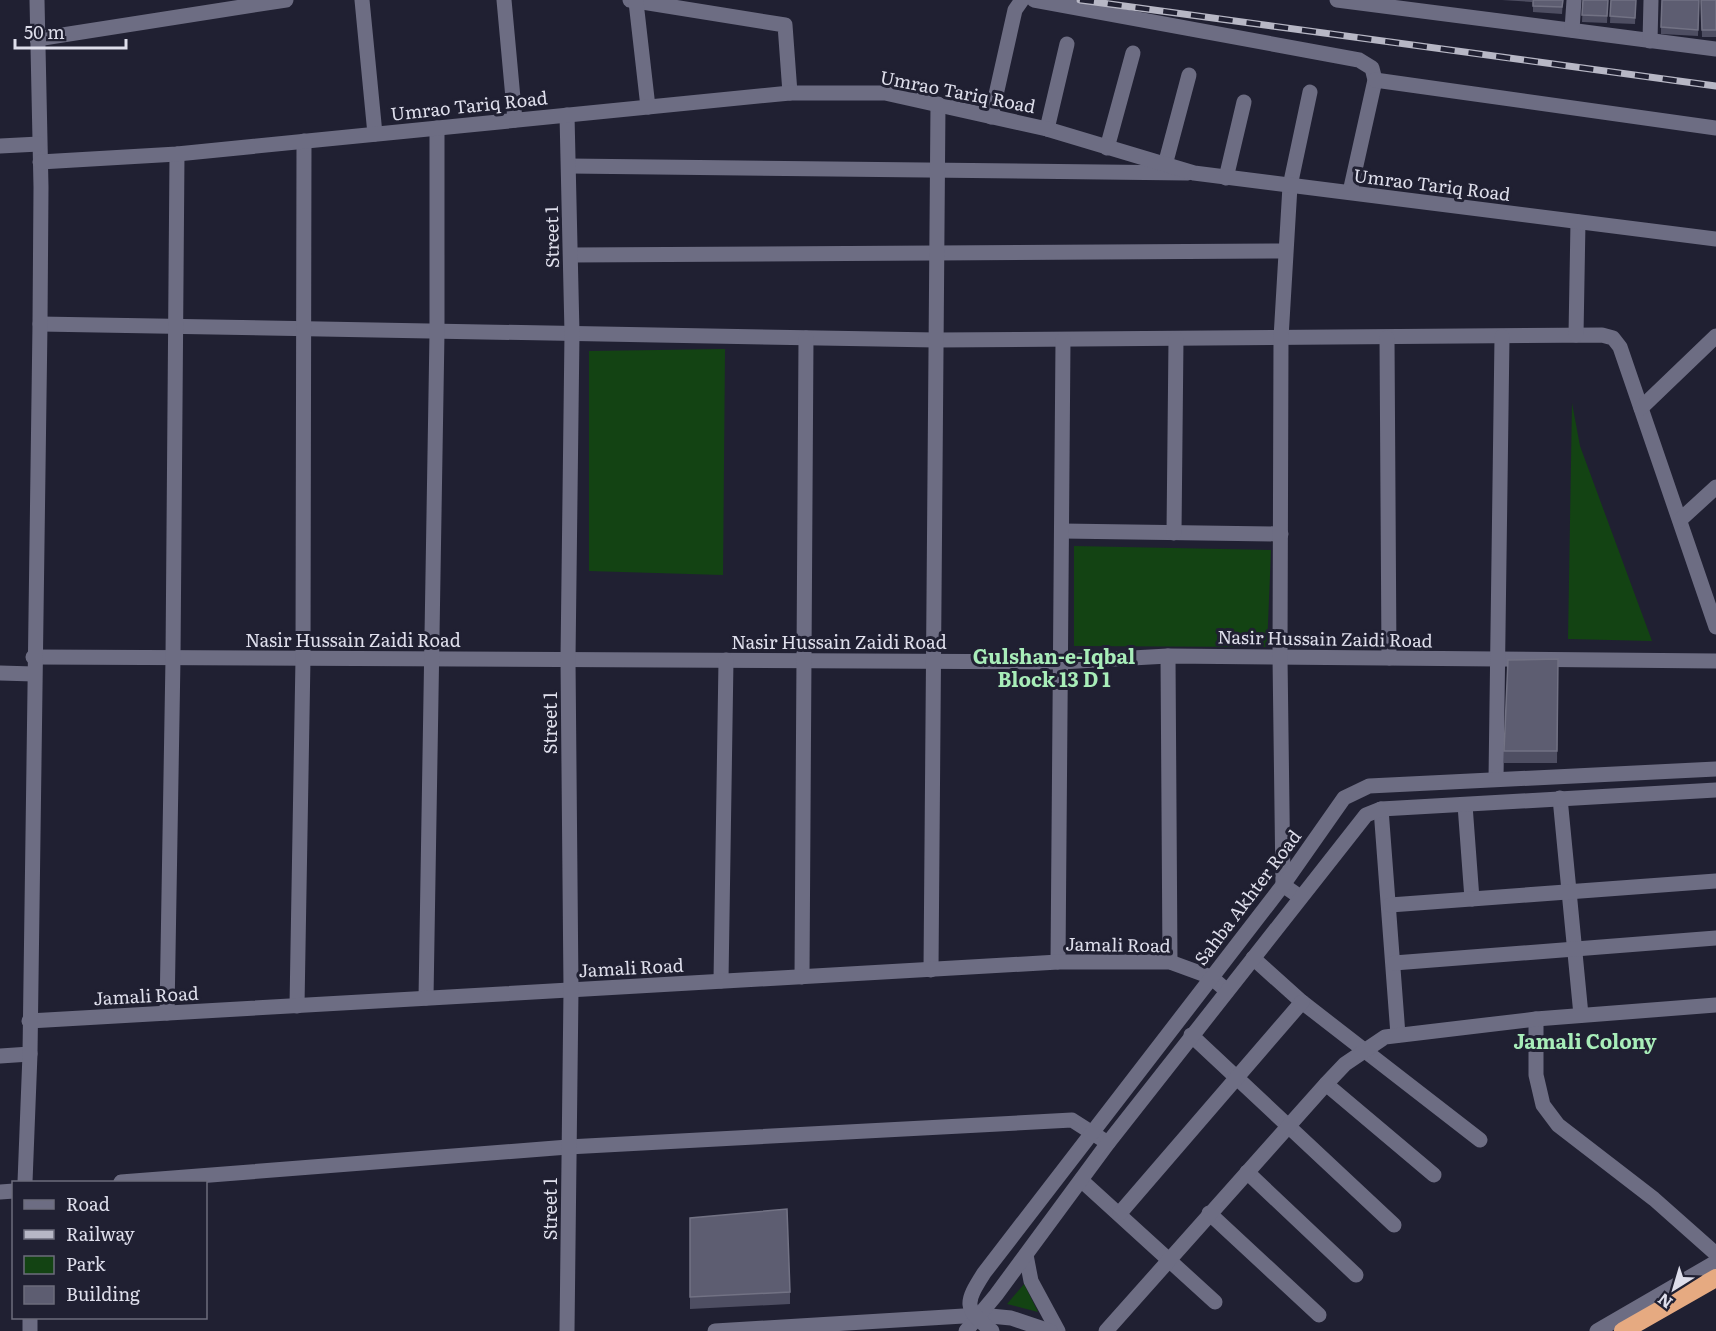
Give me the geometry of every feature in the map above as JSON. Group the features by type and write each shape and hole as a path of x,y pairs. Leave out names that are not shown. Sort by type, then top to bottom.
{"highway":[{"path":"1623,1331 1716,1278"}],"street":[{"path":"25,1181 30,1054 33,657 40,324 38,0"},
{"path":"37,39 286,0"},
{"path":"362,0 375,134"},
{"path":"504,0 515,120"},
{"path":"991,117 1015,10 1022,0"},
{"path":"1035,0 1359,60 1372,68 1375,80 1350,192"},
{"path":"1337,0 1716,49"},
{"path":"1572,30 1574,0"},
{"path":"1650,40 1651,0"},
{"path":"648,107 633,1 785,25 790,93"},
{"path":"1047,129 1067,44"},
{"path":"1107,148 1132,53"},
{"path":"1165,165 1189,75"},
{"path":"1375,80 1716,128"},
{"path":"1300,897 1283,885 1280,657 1281,338 1284,251 1290,186 1310,92"},
{"name":"Umrao Tariq Road","path":"40,162 177,154 790,93 885,93 1047,129 1194,173 1716,239"},
{"path":"1226,178 1244,102"},
{"path":"931,970 938,104"},
{"name":"Street 1","path":"567,115 570,166 572,333 568,659 571,990 567,1331"},
{"path":"426,998 437,333 437,128"},
{"path":"297,1006 303,658 304,141"},
{"path":"0,146 39,144"},
{"path":"167,1013 173,658 177,154"},
{"path":"570,166 1194,173"},
{"path":"1576,335 1578,222"},
{"path":"571,255 1284,251"},
{"path":"40,324 437,333 572,333 936,340 1576,335 1613,338 1620,347 1716,627"},
{"path":"1641,408 1716,336"},
{"path":"1496,779 1502,337"},
{"path":"802,977 802,661 806,338"},
{"path":"1387,338 1389,658"},
{"path":"1174,532 1176,339"},
{"path":"1058,962 1064,340"},
{"path":"1680,520 1716,487"},
{"path":"1062,531 1281,534"},
{"path":"1168,656 1170,962"},
{"name":"Nasir Hussain Zaidi Road","path":"33,657 1060,662 1168,656 1716,661"},
{"path":"722,981 726,660"},
{"path":"0,673 34,674"},
{"name":"Sahba Akhter Road","path":"977,1317 969,1299 975,1286 1283,885 1344,798 1369,786 1716,769"},
{"path":"966,1331 1191,1035 1366,815 1381,809 1716,790"},
{"path":"1560,798 1581,1015"},
{"path":"1465,806 1472,899"},
{"path":"1381,809 1398,1035"},
{"path":"1390,905 1716,881"},
{"path":"1394,963 1716,938"},
{"path":"1252,958 1302,1002 1480,1140"},
{"name":"Jamali Road","path":"29,1021 1058,962 1170,962 1211,977 1227,991"},
{"path":"1120,1213 1302,1002"},
{"path":"1106,1331 1326,1084 1345,1065 1384,1037 1536,1019 1716,1005"},
{"path":"1536,1019 1536,1075 1543,1105 1558,1125 1654,1199 1716,1254"},
{"path":"1191,1035 1394,1225"},
{"path":"0,1056 30,1054"},
{"path":"1326,1084 1434,1175"},
{"path":"134,1181 568,1147 1072,1120 1108,1143"},
{"path":"1247,1172 1356,1275"},
{"path":"1081,1180 1120,1213 1215,1302"},
{"path":"1209,1213 1319,1315"},
{"path":"1026,1255 1031,1281 1058,1331"},
{"path":"1597,1331 1716,1262"},
{"path":"977,1317 992,1331"},
{"path":"716,1331 977,1317 1011,1318 1050,1331"}],"green space":[{"path":"725,349 723,575 589,571 589,351"},
{"path":"1572,403 1580,446 1652,641 1568,639"},
{"path":"1074,546 1271,550 1267,647 1074,646"},
{"path":"1024,1284 1038,1312 1007,1304"}],"building":[{"path":"1533,0 1563,0 1562,7 1533,6"},
{"path":"1583,0 1608,0 1607,16 1582,15"},
{"path":"1611,0 1636,0 1635,18 1610,16"},
{"path":"1662,0 1699,0 1698,30 1661,27"},
{"path":"1701,0 1716,0 1716,30 1702,30"},
{"path":"1558,659 1557,751 1504,751 1508,660"},
{"path":"787,1209 790,1292 690,1297 690,1218"}],"railway":[{"path":"1080,0 1716,86"}],"district":[{"name":"Gulshan-e-Iqbal Block 13 D 1","path":"1054,666"},
{"name":"Jamali Colony","path":"1585,1040"}]}
